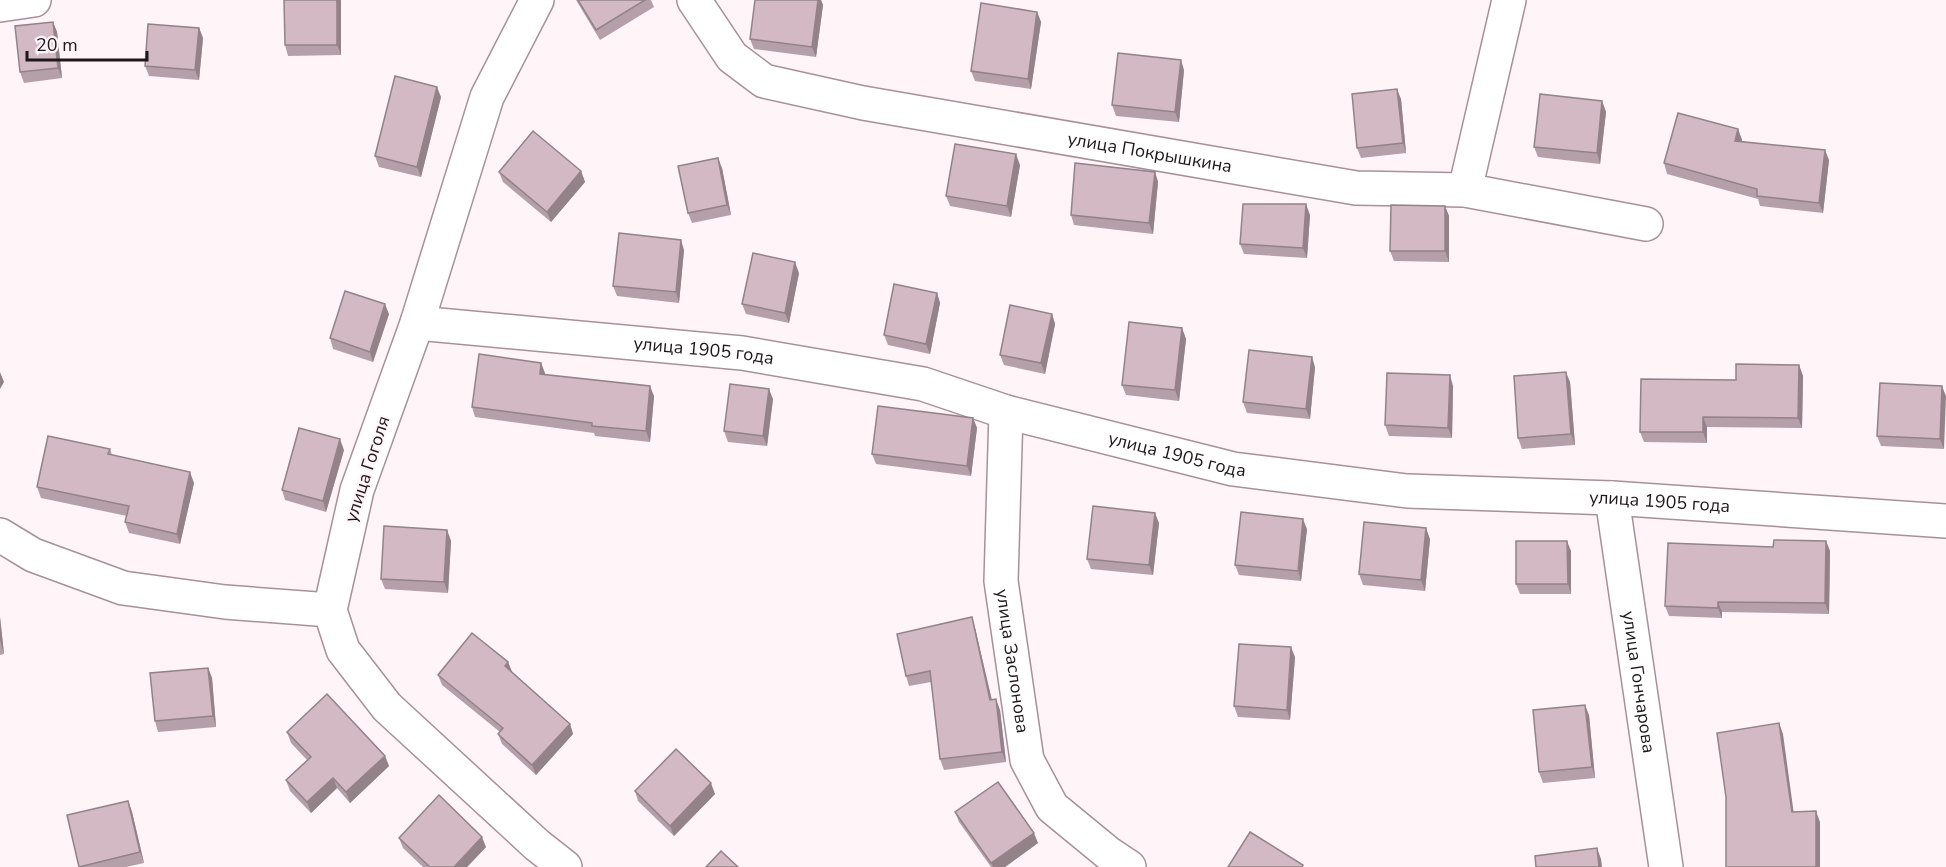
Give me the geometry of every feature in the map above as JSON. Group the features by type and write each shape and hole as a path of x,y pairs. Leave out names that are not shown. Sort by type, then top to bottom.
{"street":[{"path":"0,5 34,0"},
{"name":"улица Гоголя","path":"330,610 357,490 417,323 487,97 537,0"},
{"name":"улица Покрышкина","path":"694,0 732,57 764,81 874,105 1356,188 1465,190 1646,225"},
{"path":"1465,190 1509,0"},
{"name":"улица 1905 года","path":"417,323 742,353 923,384 1006,412 1233,469 1407,491 1612,498 1946,521"},
{"name":"улица Заслонова","path":"1006,412 1001,581 1027,760 1052,807 1108,853 1129,867"},
{"name":"улица Гончарова","path":"1612,498 1666,867"},
{"path":"0,535 33,555 123,588 225,602 330,610 343,650 387,707 529,838 565,867"}],"building":[{"path":"284,0 337,0 337,45 285,45"},
{"path":"578,0 645,0 596,30"},
{"path":"755,0 818,0 812,47 750,39"},
{"path":"981,3 1037,12 1028,79 971,71"},
{"path":"53,22 58,68 20,72 15,26"},
{"path":"148,24 199,28 195,70 145,66"},
{"path":"1118,53 1181,60 1175,112 1112,105"},
{"path":"395,76 437,87 417,167 375,156"},
{"path":"1397,89 1403,143 1357,148 1352,94"},
{"path":"1540,94 1602,101 1597,153 1534,147"},
{"path":"1678,113 1738,129 1735,141 1825,150 1819,203 1757,196 1757,189 1664,163"},
{"path":"533,131 581,171 547,212 499,172"},
{"path":"955,144 1016,154 1007,206 946,196"},
{"path":"718,158 727,205 688,213 678,166"},
{"path":"1075,163 1155,172 1149,223 1071,215"},
{"path":"1243,204 1306,204 1303,248 1240,244"},
{"path":"1391,205 1445,206 1445,251 1390,251"},
{"path":"619,233 681,240 676,292 613,286"},
{"path":"753,253 795,262 785,313 742,304"},
{"path":"894,284 937,293 926,344 884,335"},
{"path":"345,291 385,304 370,352 330,338"},
{"path":"1010,305 1052,314 1041,363 1000,355"},
{"path":"1129,322 1182,328 1175,390 1122,385"},
{"path":"1249,350 1312,357 1306,409 1243,402"},
{"path":"479,354 541,363 540,374 650,386 646,431 592,426 592,423 472,407"},
{"path":"1736,364 1799,365 1798,418 1703,417 1703,432 1640,432 1641,379 1736,380"},
{"path":"1566,372 1571,434 1518,438 1514,376"},
{"path":"1387,373 1450,375 1448,428 1385,425"},
{"path":"1880,383 1942,386 1940,439 1877,436"},
{"path":"730,384 769,389 763,436 724,431"},
{"path":"878,406 973,418 967,466 872,454"},
{"path":"299,428 340,439 323,501 282,490"},
{"path":"48,436 110,449 108,454 190,472 177,534 125,522 129,506 37,487"},
{"path":"1093,506 1155,513 1149,565 1087,559"},
{"path":"1241,512 1303,519 1298,571 1235,565"},
{"path":"1364,522 1426,528 1421,580 1359,574"},
{"path":"384,526 447,530 444,582 381,579"},
{"path":"1774,540 1826,541 1825,603 1718,602 1718,608 1665,606 1668,543 1773,547"},
{"path":"1516,541 1567,541 1568,584 1516,584"},
{"path":"972,617 990,700 996,699 1002,752 940,759 930,671 906,676 897,634"},
{"path":"472,633 508,662 505,666 570,724 532,765 498,734 503,728 438,675"},
{"path":"1239,644 1291,647 1287,710 1234,706"},
{"path":"208,668 213,716 155,721 150,673"},
{"path":"327,694 385,756 346,792 333,778 307,802 286,780 311,757 287,732"},
{"path":"1585,705 1592,767 1539,772 1533,710"},
{"path":"1779,723 1792,812 1816,811 1816,867 1726,867 1726,797 1717,733"},
{"path":"676,749 711,783 670,826 635,791"},
{"path":"998,782 1034,833 991,863 955,812"},
{"path":"439,795 482,837 454,867 430,867 399,838"},
{"path":"128,801 140,852 79,867 67,815"},
{"path":"1250,832 1303,865 1302,867 1228,867"},
{"path":"1597,848 1599,867 1536,867 1535,856"},
{"path":"721,851 738,867 706,867"}]}
